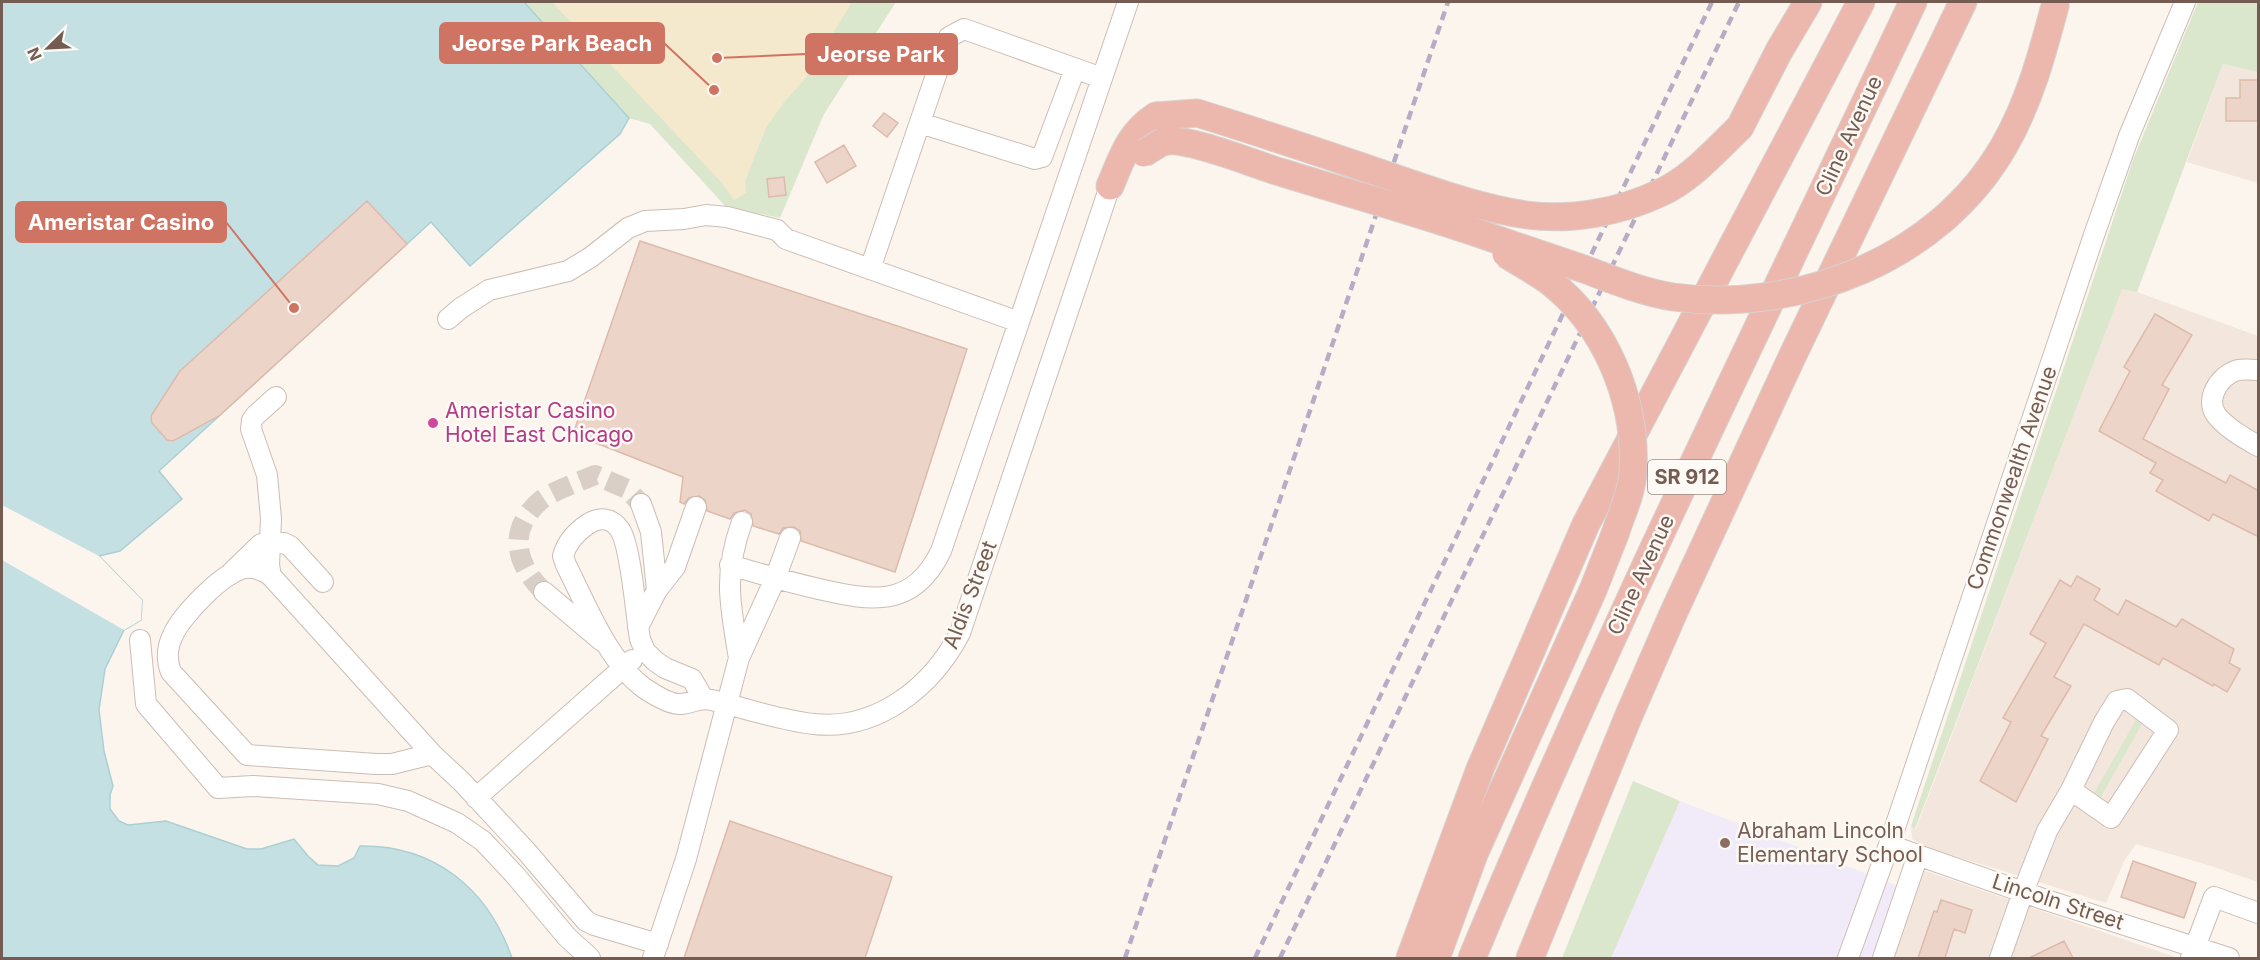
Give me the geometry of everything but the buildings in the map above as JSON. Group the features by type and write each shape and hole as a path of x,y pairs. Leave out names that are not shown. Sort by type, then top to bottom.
{"highway":[{"path":"1110,186 1128,145 1142,125 1156,116 1197,113 1456,199 1527,215 1571,216 1597,213 1660,193 1701,164 1740,127 1779,51 1808,2"},
{"path":"1410,958 1480,769 1586,524 1861,2"},
{"name":"Cline Avenue","path":"1472,958 1520,844 1638,581 1913,2"},
{"name":"SR 912","path":"1530,958 1629,715 1673,614 1791,359 1963,2"},
{"path":"1110,186 1144,153 1165,141 1203,146 1464,228 1624,284 1669,296 1709,301 1771,297 1812,289 1887,258 1920,237 1962,201 1985,176 2005,145 2035,77 2056,2"},
{"path":"1436,958 1474,854 1593,590 1615,534 1633,474 1631,434 1626,402 1616,366 1596,334 1548,281 1464,228"}],"street":[{"path":"730,565 775,579 867,599 879,599 898,594 922,579 930,571 940,551 1128,2"},
{"name":"Commonwealth Avenue","path":"1848,958 1889,845 2094,235 2129,136 2185,2"},
{"path":"870,269 949,37 964,29 1102,78"},
{"path":"920,123 1035,159 1042,157 1075,69"},
{"name":"Aldis Street","path":"703,698 812,724 834,725 888,709 905,699 936,671 949,654 960,633 1110,186"},
{"path":"448,319 489,290 568,271 637,223 654,219 684,219 706,215 747,221 777,230 786,239 1018,322"},
{"path":"2259,370 2238,369 2225,376 2214,390 2213,404 2216,414 2242,437 2259,446"},
{"path":"271,576 269,565 271,519 267,475 251,429 252,420 276,397"},
{"path":"641,504 651,532 657,590"},
{"path":"638,627 657,590 675,567 696,507"},
{"path":"607,519 621,531 625,540 638,627 645,651 665,668 692,679 703,698 679,705 659,697 642,687 622,667 608,646 563,556 571,538 590,522 607,519"},
{"path":"739,658 728,584 734,545 742,522"},
{"path":"228,575 244,568 256,568 271,576 432,754 527,852 586,921 655,951 686,859 739,658 775,579 790,538"},
{"path":"323,582 290,546 270,543 258,547 197,603 173,634 167,658 171,672 247,755 392,764 432,754"},
{"path":"544,592 608,646"},
{"path":"140,640 146,704 218,788 253,786 378,794 408,801 457,823 483,841 567,937 590,958"},
{"path":"476,798 622,667 645,651"},
{"path":"2000,958 2047,831 2117,701 2127,699 2168,730 2111,818 2071,790"},
{"name":"Lincoln Street","path":"1889,845 2193,952 2229,958"},
{"path":"1882,958 1918,855"},
{"path":"2193,952 2214,897 2259,913"}],"shaded area":[{"path":"2223,64 2258,72 2258,183 2187,162"},
{"path":"2122,288 2258,336 2258,882 2136,844 2124,861 2106,903 1926,847 1912,839 1911,826 1916,829"},
{"name":"Abraham Lincoln Elementary School","path":"1680,801 1898,886 1874,958 1611,958"},
{"path":"1905,864 2178,958 1874,958"}],"green space":[{"path":"524,2 896,2 824,114 780,218 726,207 650,124 629,118"},
{"path":"2198,2 2258,2 2258,72 2223,64 2137,292 2122,289 1915,829 1911,826 2133,160"},
{"path":"2139,715 2143,722 2099,800 2093,795"},
{"path":"1633,781 1680,801 1611,958 1562,958"}],"sand":[{"path":"552,2 852,2 805,79 784,102 766,128 745,181 746,193 734,200 723,184"}],"water":[{"path":"2,2 524,2 629,118 620,134 470,266 431,222 159,471 182,499 120,551 99,556 142,600 141,620 124,630 105,669 99,710 104,751 113,786 110,795 110,809 119,821 128,825 166,821 247,849 261,849 294,839 318,865 338,866 354,858 360,846 412,853 435,863 473,892 489,911 502,933 512,958 2,958"}],"pier":[{"path":"2,505 99,556 142,600 141,620 124,630 2,560"}],"tunnel":[{"path":"544,592 526,570 519,547 519,535 523,524 540,501 558,490 595,475 627,489 641,504"}],"railway":[{"path":"1125,958 1448,2"},
{"path":"1255,958 1712,2"},
{"path":"1280,958 1739,2"}],"place":[{"name":"Jeorse Park","path":"717,58"},
{"name":"Jeorse Park Beach","path":"714,90"},
{"name":"Ameristar Casino","path":"294,308"},
{"name":"Ameristar Casino Hotel East Chicago","path":"433,423"},
{"name":"Abraham Lincoln Elementary School","path":"1725,843"}]}
